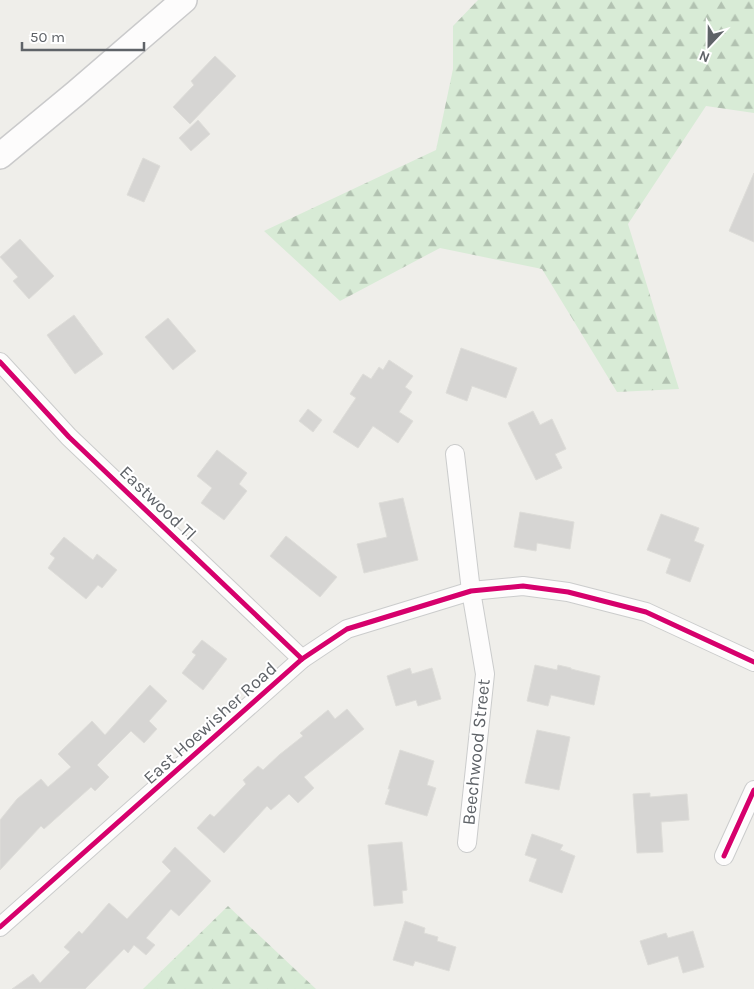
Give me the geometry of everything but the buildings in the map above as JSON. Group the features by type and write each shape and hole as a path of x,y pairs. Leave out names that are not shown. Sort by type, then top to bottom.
{"main road":[{"path":"0,156 184,0"}],"street":[{"name":"Eastwood Tl","path":"0,362 68,437 302,659"},
{"name":"Beechwood Street","path":"456,454 471,591 485,674 467,843"},
{"name":"East Hoewisher Road","path":"0,927 302,659 347,629 471,591 522,586 568,592 646,612 754,662"},
{"path":"724,856 754,790"}],"green space":[{"path":"478,0 754,0 754,113 706,106 628,224 679,389 617,392 542,269 440,248 340,301 264,231 436,150 453,69 453,26"},
{"path":"228,906 316,989 143,989"}],"cycle path":[{"path":"0,362 69,437 302,659"},
{"path":"0,927 302,659 347,629 471,591 523,586 568,592 646,612 754,662"},
{"path":"724,856 754,790"}]}
